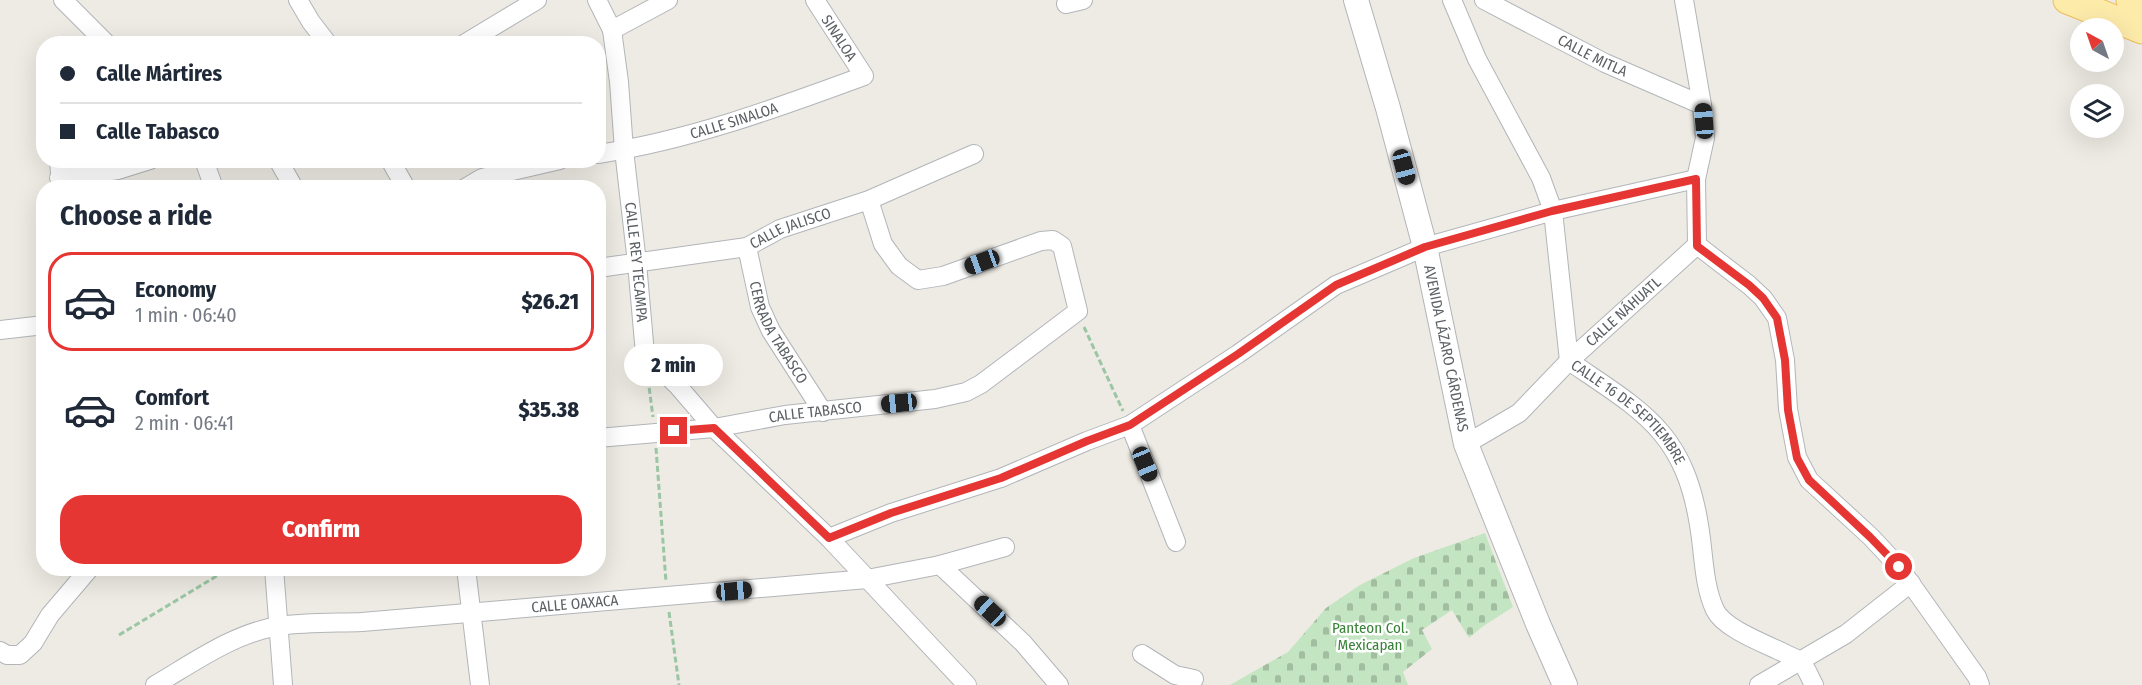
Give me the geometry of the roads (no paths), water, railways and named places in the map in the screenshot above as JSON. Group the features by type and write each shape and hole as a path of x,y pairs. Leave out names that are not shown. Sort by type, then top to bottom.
{"main road":[{"name":"AVENIDA LÁZARO CÁRDENAS","path":"1356,0 1425,247 1466,444 1538,624 1566,685"},
{"path":"2067,0 2142,30"},
{"path":"2130,0 2142,5"}],"street":[{"path":"63,0 99,36"},
{"path":"298,0 322,36"},
{"path":"477,36 537,0"},
{"name":"CALLE REY TECAMPA","path":"597,0 612,30 638,263 645,354 677,385 714,428"},
{"path":"612,30 668,0"},
{"name":"SINALOA","path":"815,0 864,76"},
{"name":"CALLE 16 DE SEPTIEMBRE","path":"1452,0 1477,59 1541,178 1552,211 1569,361 1636,407 1663,432 1681,460 1695,495 1706,579 1716,611 1730,625 1801,662"},
{"name":"CALLE MITLA","path":"1484,0 1605,63 1702,105"},
{"path":"1684,0 1702,105 1705,138 1696,179 1697,246 1749,285 1763,298 1777,318 1785,360 1788,410 1797,458 1809,480 1870,537 1911,584 1977,677 1980,685"},
{"name":"CALLE SINALOA","path":"606,153 718,127 864,76"},
{"name":"CALLE JALISCO","path":"606,267 747,247 780,229 869,200 974,154"},
{"path":"60,175 124,168"},
{"path":"479,180 525,168"},
{"path":"829,538 891,513 1001,478 1130,425 1238,354 1336,285 1425,247 1552,211 1696,179"},
{"name":"CALLE TABASCO","path":"606,437 714,428 785,415 935,399 966,392 981,384 1078,311 1062,246 1053,240 1041,241 943,276 918,280 899,266 883,244 869,200"},
{"name":"CALLE NÁHUATL","path":"1466,444 1519,413 1569,361 1697,246"},
{"name":"CERRADA TABASCO","path":"747,247 760,307 771,331 823,412"},
{"path":"0,330 36,326"},
{"path":"1130,425 1176,542"},
{"path":"714,428 829,538 967,685"},
{"name":"CALLE OAXACA","path":"155,685 247,635 278,626 470,613 867,579 940,565 1005,546"},
{"path":"940,565 1023,643 1059,685"},
{"path":"0,651 7,655 20,655 33,643 50,615 83,576"},
{"path":"275,576 283,685"},
{"path":"467,576 480,685"},
{"path":"1759,685 1846,634 1911,584"},
{"path":"1142,654 1192,683"},
{"path":"1801,662 1814,685"}],"park label":[{"name":"Panteon Col. Mexicapan","path":"1370,636"}]}
